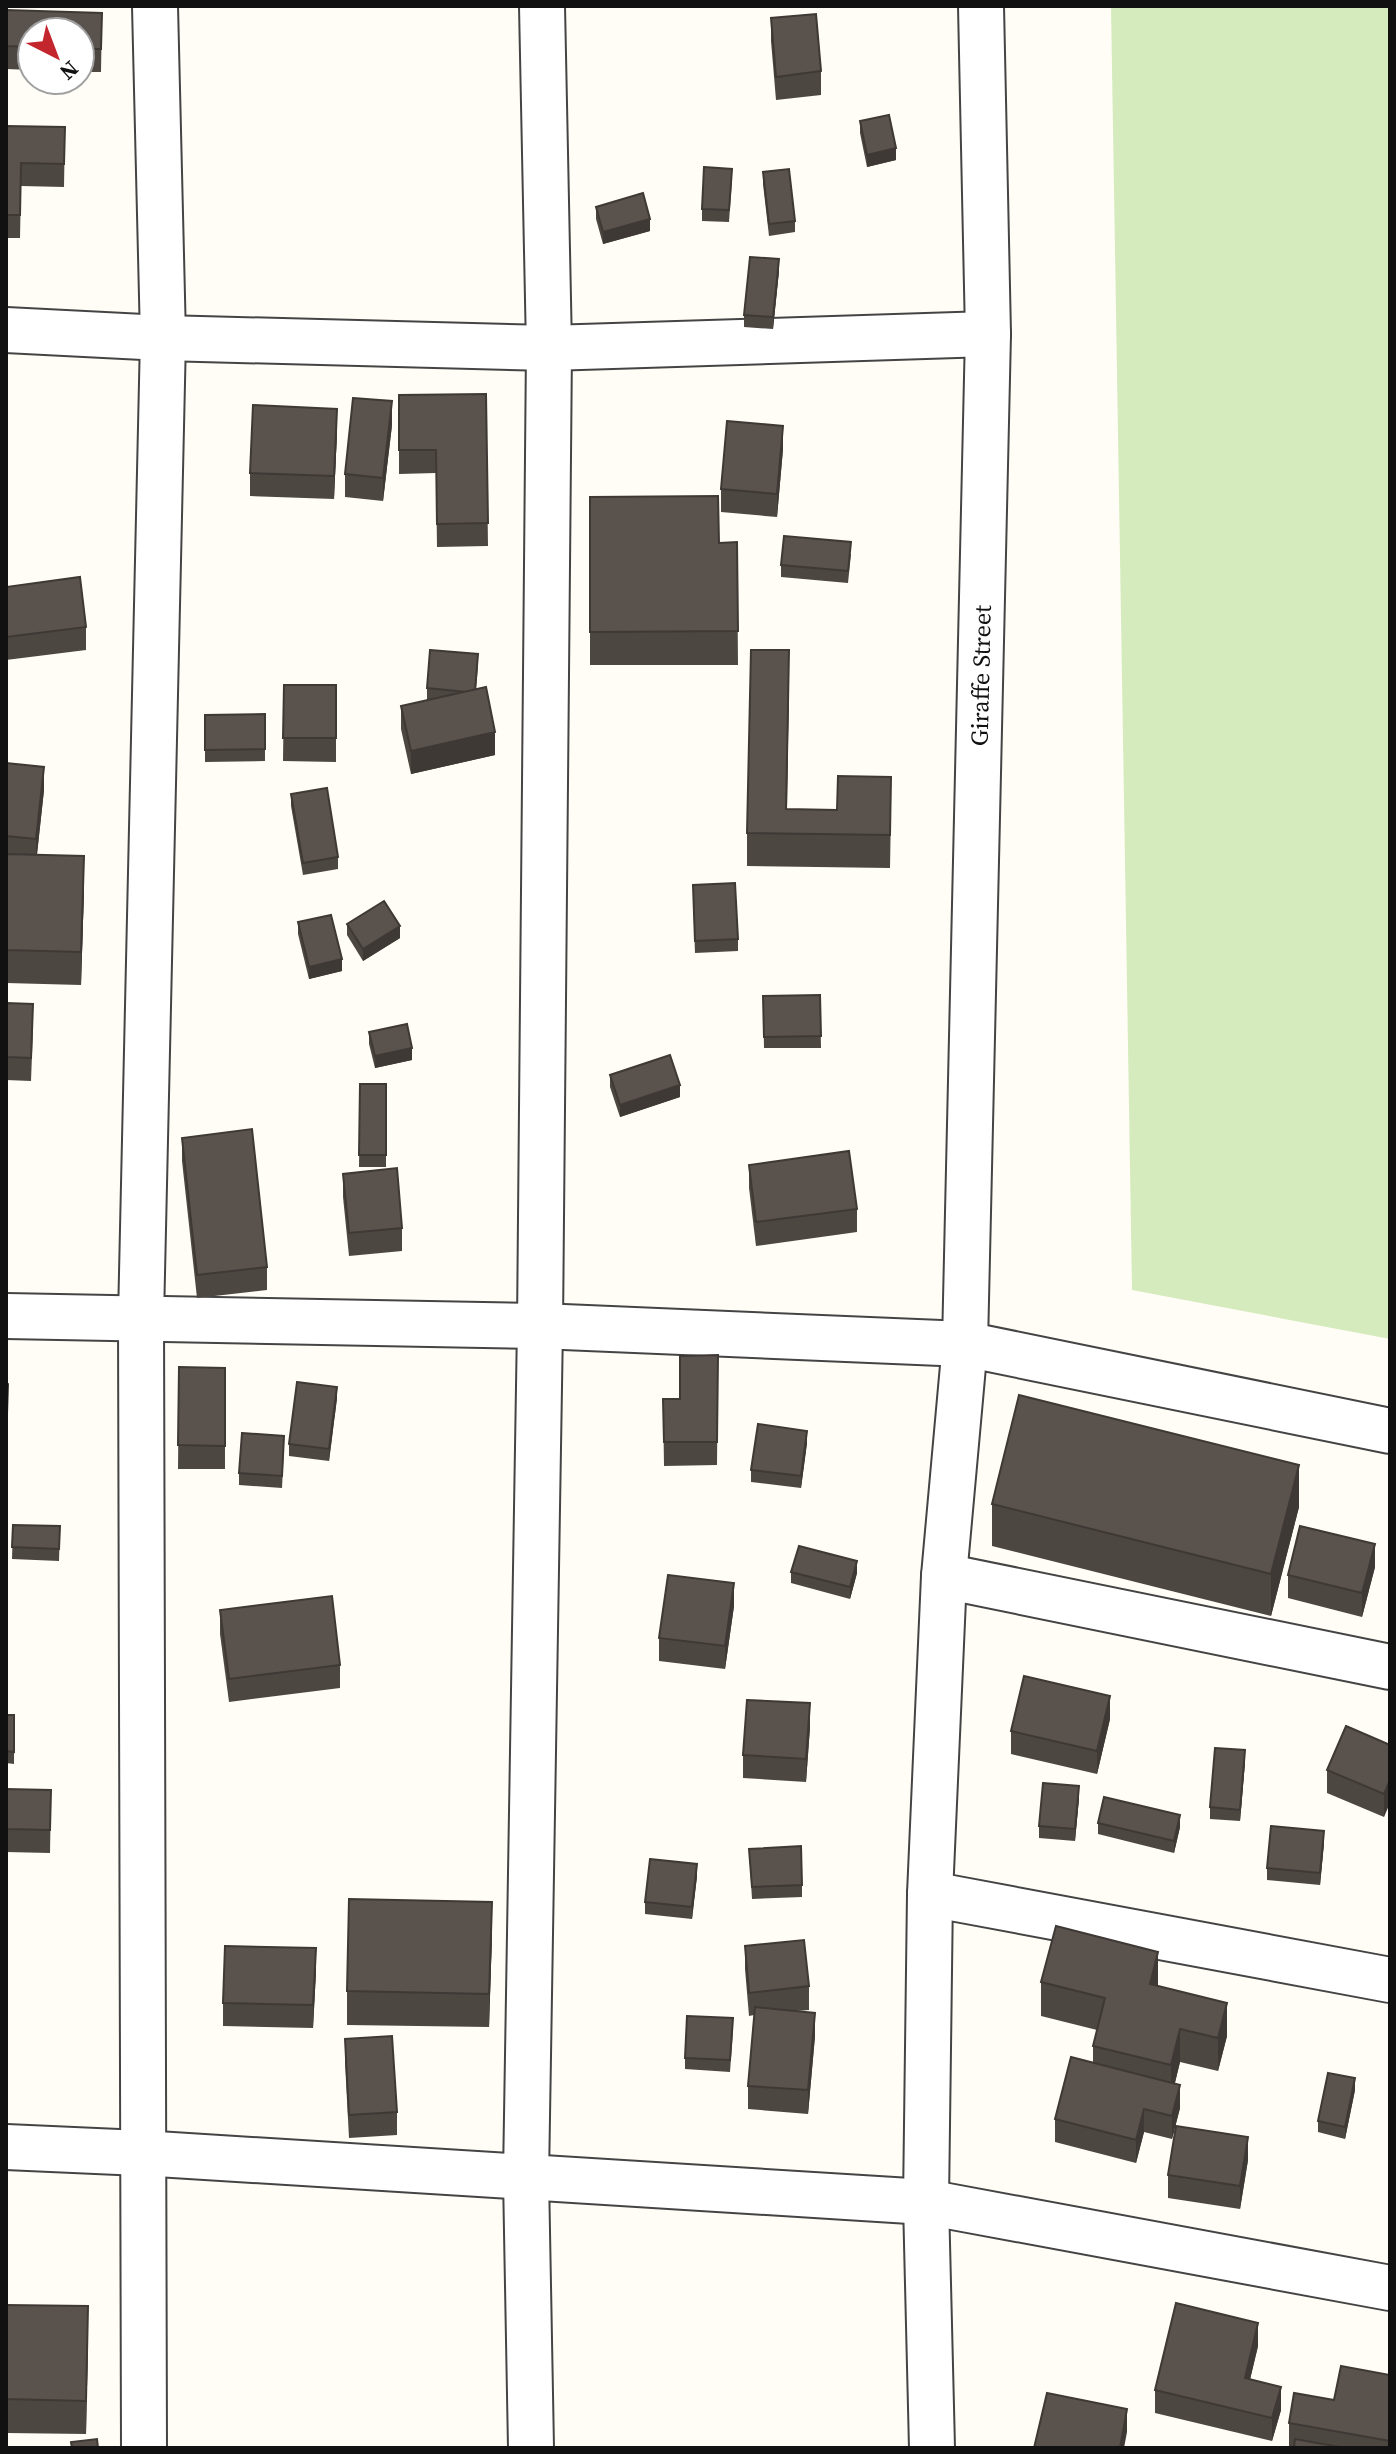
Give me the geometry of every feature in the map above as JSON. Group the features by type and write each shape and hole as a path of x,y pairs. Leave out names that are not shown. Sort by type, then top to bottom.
{"street":[{"path":"144,2448 141,1318 163,338 155,6"},
{"path":"531,2448 526,2177 540,1326 549,348 542,6"},
{"name":"Giraffe Street","path":"932,2448 926,2202 930,1894 944,1576 965,1344 988,334 981,6"},
{"path":"6,330 163,338 549,348 988,334"},
{"path":"6,1316 540,1326 965,1344 1390,1431"},
{"path":"944,1576 1390,1667"},
{"path":"930,1894 1390,1980"},
{"path":"6,2147 926,2202 1390,2288"}],"green space":[{"path":"1111,6 1390,6 1390,1339 1132,1290"}],"building":[{"path":"6,10 102,13 101,49 96,49 96,16 16,16 16,46 6,46"},
{"path":"816,14 821,71 776,77 771,18"},
{"path":"889,115 896,148 867,155 860,121"},
{"path":"6,126 65,127 64,164 21,163 20,215 6,215"},
{"path":"704,167 732,169 729,210 702,209"},
{"path":"789,169 795,221 769,224 763,172"},
{"path":"643,193 650,219 603,232 596,207"},
{"path":"750,257 779,259 773,317 744,315"},
{"path":"486,394 488,523 437,524 436,450 399,450 399,395"},
{"path":"353,398 392,401 383,478 345,474"},
{"path":"253,405 337,409 334,476 250,473"},
{"path":"727,421 783,426 777,494 721,489"},
{"path":"718,496 719,543 737,542 738,631 590,632 590,497"},
{"path":"784,536 851,542 848,571 781,565"},
{"path":"80,577 86,627 6,637 6,587"},
{"path":"430,650 478,654 475,690 427,688"},
{"path":"751,650 789,650 786,809 837,810 838,776 891,777 890,835 747,833"},
{"path":"284,685 336,685 336,738 283,738"},
{"path":"486,687 495,732 411,751 401,706"},
{"path":"265,714 265,749 205,750 205,715"},
{"path":"6,763 44,767 36,839 6,836"},
{"path":"327,788 338,857 303,863 291,794"},
{"path":"6,854 84,856 81,952 6,950"},
{"path":"735,883 738,939 695,941 693,885"},
{"path":"384,901 400,926 363,949 347,924"},
{"path":"331,915 342,959 309,967 298,922"},
{"path":"820,995 821,1036 764,1037 763,996"},
{"path":"6,1003 33,1004 31,1058 6,1057"},
{"path":"407,1024 412,1048 375,1056 369,1032"},
{"path":"670,1055 680,1085 620,1105 610,1075"},
{"path":"360,1084 386,1084 386,1155 359,1155"},
{"path":"252,1129 267,1267 197,1275 182,1138"},
{"path":"849,1151 857,1209 756,1222 749,1165"},
{"path":"397,1168 402,1228 349,1233 343,1174"},
{"path":"718,1355 717,1442 664,1442 663,1399 680,1399 680,1356"},
{"path":"179,1367 225,1368 225,1446 178,1445"},
{"path":"297,1382 337,1387 329,1449 289,1444"},
{"path":"6,1383 8,1384 6,1444"},
{"path":"1019,1395 1299,1465 1271,1574 992,1504"},
{"path":"758,1424 807,1431 801,1476 751,1470"},
{"path":"242,1433 284,1436 282,1476 239,1473"},
{"path":"13,1525 60,1526 59,1549 12,1547"},
{"path":"1300,1526 1375,1544 1362,1593 1288,1575"},
{"path":"799,1546 857,1561 850,1587 791,1572"},
{"path":"668,1575 734,1583 725,1646 659,1638"},
{"path":"332,1596 340,1665 229,1679 220,1610"},
{"path":"1024,1676 1110,1696 1097,1751 1011,1731"},
{"path":"747,1700 810,1703 806,1759 743,1755"},
{"path":"6,1715 14,1715 14,1752 6,1751"},
{"path":"1346,1726 1390,1745 1390,1780 1384,1794 1327,1770"},
{"path":"1215,1748 1245,1750 1240,1810 1210,1807"},
{"path":"1043,1783 1079,1786 1075,1829 1039,1826"},
{"path":"6,1789 51,1790 50,1830 6,1829"},
{"path":"1104,1797 1180,1815 1174,1841 1098,1823"},
{"path":"1271,1826 1324,1831 1320,1873 1267,1868"},
{"path":"801,1846 802,1885 752,1887 749,1849"},
{"path":"650,1859 697,1864 692,1907 645,1902"},
{"path":"349,1899 492,1902 489,1994 347,1991"},
{"path":"1056,1926 1158,1952 1150,1984 1227,2003 1218,2038 1180,2029 1171,2065 1093,2046 1105,1998 1041,1982"},
{"path":"804,1940 809,1986 749,1993 745,1946"},
{"path":"225,1946 316,1948 313,2005 223,2003"},
{"path":"755,2007 815,2013 808,2090 748,2086"},
{"path":"687,2016 733,2018 730,2060 685,2058"},
{"path":"392,2036 397,2112 349,2115 345,2039"},
{"path":"1071,2057 1180,2085 1172,2116 1144,2109 1136,2140 1055,2119"},
{"path":"1328,2073 1355,2078 1345,2127 1318,2121"},
{"path":"1176,2126 1248,2137 1240,2186 1168,2175"},
{"path":"1176,2303 1258,2323 1245,2378 1281,2387 1272,2418 1155,2390"},
{"path":"6,2305 88,2306 86,2401 6,2399"},
{"path":"1341,2366 1390,2375 1390,2441 1289,2423 1294,2393 1334,2400"},
{"path":"1047,2393 1127,2409 1120,2448 1034,2448"},
{"path":"97,2439 98,2448 72,2448 71,2442"},
{"path":"1295,2439 1345,2448 1294,2448"}]}
